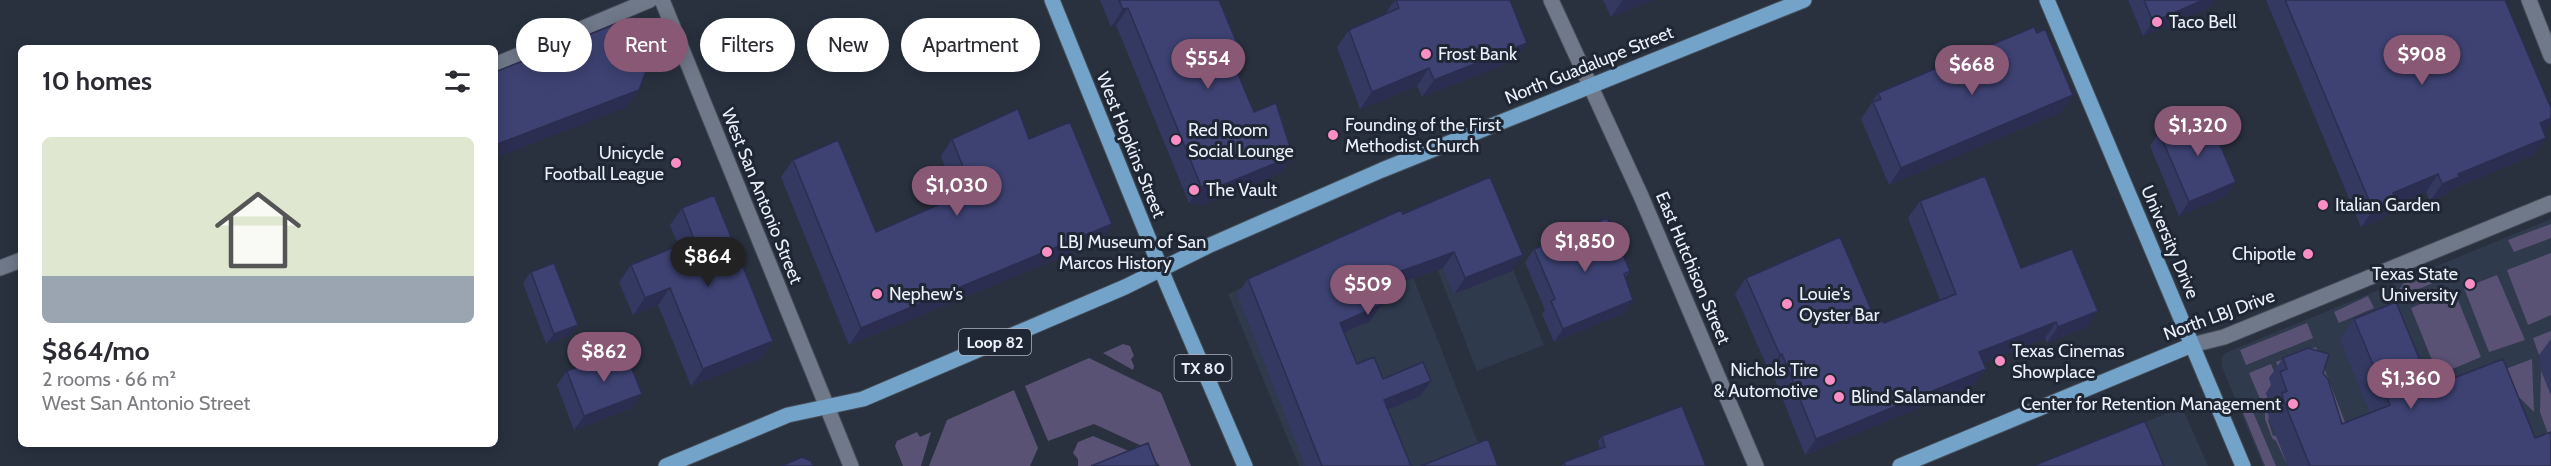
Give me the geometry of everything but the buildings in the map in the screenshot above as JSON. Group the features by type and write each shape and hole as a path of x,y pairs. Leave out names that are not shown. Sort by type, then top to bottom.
{"main road":[{"name":"West Hopkins Street","path":"1052,0 1162,270"},
{"name":"North Guadalupe Street","path":"826,407 863,399 1162,270 1208,246 1369,175 1804,0"},
{"name":"University Drive","path":"2047,0 2243,466"},
{"name":"TX 80","path":"1162,270 1245,466"},
{"name":"North LBJ Drive","path":"1900,466 2192,345"},
{"name":"Loop 82","path":"666,466 788,415 826,407"}],"street":[{"path":"498,64 650,0"},
{"name":"West San Antonio Street","path":"662,0 851,466"},
{"name":"East Hutchison Street","path":"1551,0 1641,196 1756,466"},
{"path":"2529,0 2551,56"},
{"name":"North LBJ Drive","path":"2192,345 2224,337 2551,203"},
{"path":"0,268 18,261"}],"shaded area":[{"path":"1477,182 1544,345 1477,371 1414,209"},
{"name":"Texas State University","path":"2551,219 2551,466 2263,466 2222,367 2222,357 2225,353"},
{"path":"1391,221 1487,466 1299,466 1228,294"},
{"path":"2551,224 2551,238 2514,252 2508,240"},
{"path":"2551,253 2551,315 2528,325 2507,270"},
{"path":"2425,272 2440,280 2400,297 2398,291 2406,280"},
{"path":"2497,275 2525,340 2489,352 2464,288"},
{"path":"2454,290 2481,357 2438,375 2411,308"},
{"path":"2368,296 2374,308 2339,323 2334,312"},
{"path":"2307,323 2313,338 2246,365 2240,350"},
{"path":"2551,331 2551,351 2539,355 2533,338"},
{"path":"1123,344 1130,346 1134,356 1131,359 1133,370 1103,353"},
{"path":"2316,347 2350,435 2286,462 2276,441 2272,438 2265,419 2265,411 2249,373 2271,364 2276,376 2273,390 2266,393 2273,411 2268,420 2273,436 2277,435 2281,374 2276,362"},
{"path":"1089,358 1161,393 1191,466 1160,466 1142,446 1094,424 1048,441 1025,386"},
{"path":"2532,359 2534,412 2495,373"},
{"path":"2541,370 2551,395 2551,442 2540,412"},
{"path":"1014,390 1038,448 1030,466 929,466 947,420"},
{"path":"2248,400 2276,466 2265,466 2239,403"},
{"path":"2182,407 2208,466 2038,466"},
{"path":"917,432 920,437 931,432 921,466 903,466 895,446 897,441"},
{"path":"1093,436 1136,454 1120,466 1078,466 1078,459 1073,453 1078,442"}],"place":[{"name":"Taco Bell","path":"2157,22"},
{"name":"Frost Bank","path":"1426,54"},
{"name":"Founding of the First Methodist Church","path":"1333,135"},
{"name":"Red Room Social Lounge","path":"1176,140"},
{"name":"Unicycle Football League","path":"676,163"},
{"name":"The Vault","path":"1194,190"},
{"name":"Italian Garden","path":"2323,205"},
{"name":"LBJ Museum of San Marcos History","path":"1047,252"},
{"name":"Chipotle","path":"2308,254"},
{"name":"Texas State University","path":"2470,284"},
{"name":"Nephew's","path":"877,294"},
{"name":"Louie's Oyster Bar","path":"1787,304"},
{"name":"Texas Cinemas Showplace","path":"2000,361"},
{"name":"Nichols Tire & Automotive","path":"1830,380"},
{"name":"Blind Salamander","path":"1839,397"},
{"name":"Center for Retention Management","path":"2293,404"}]}
